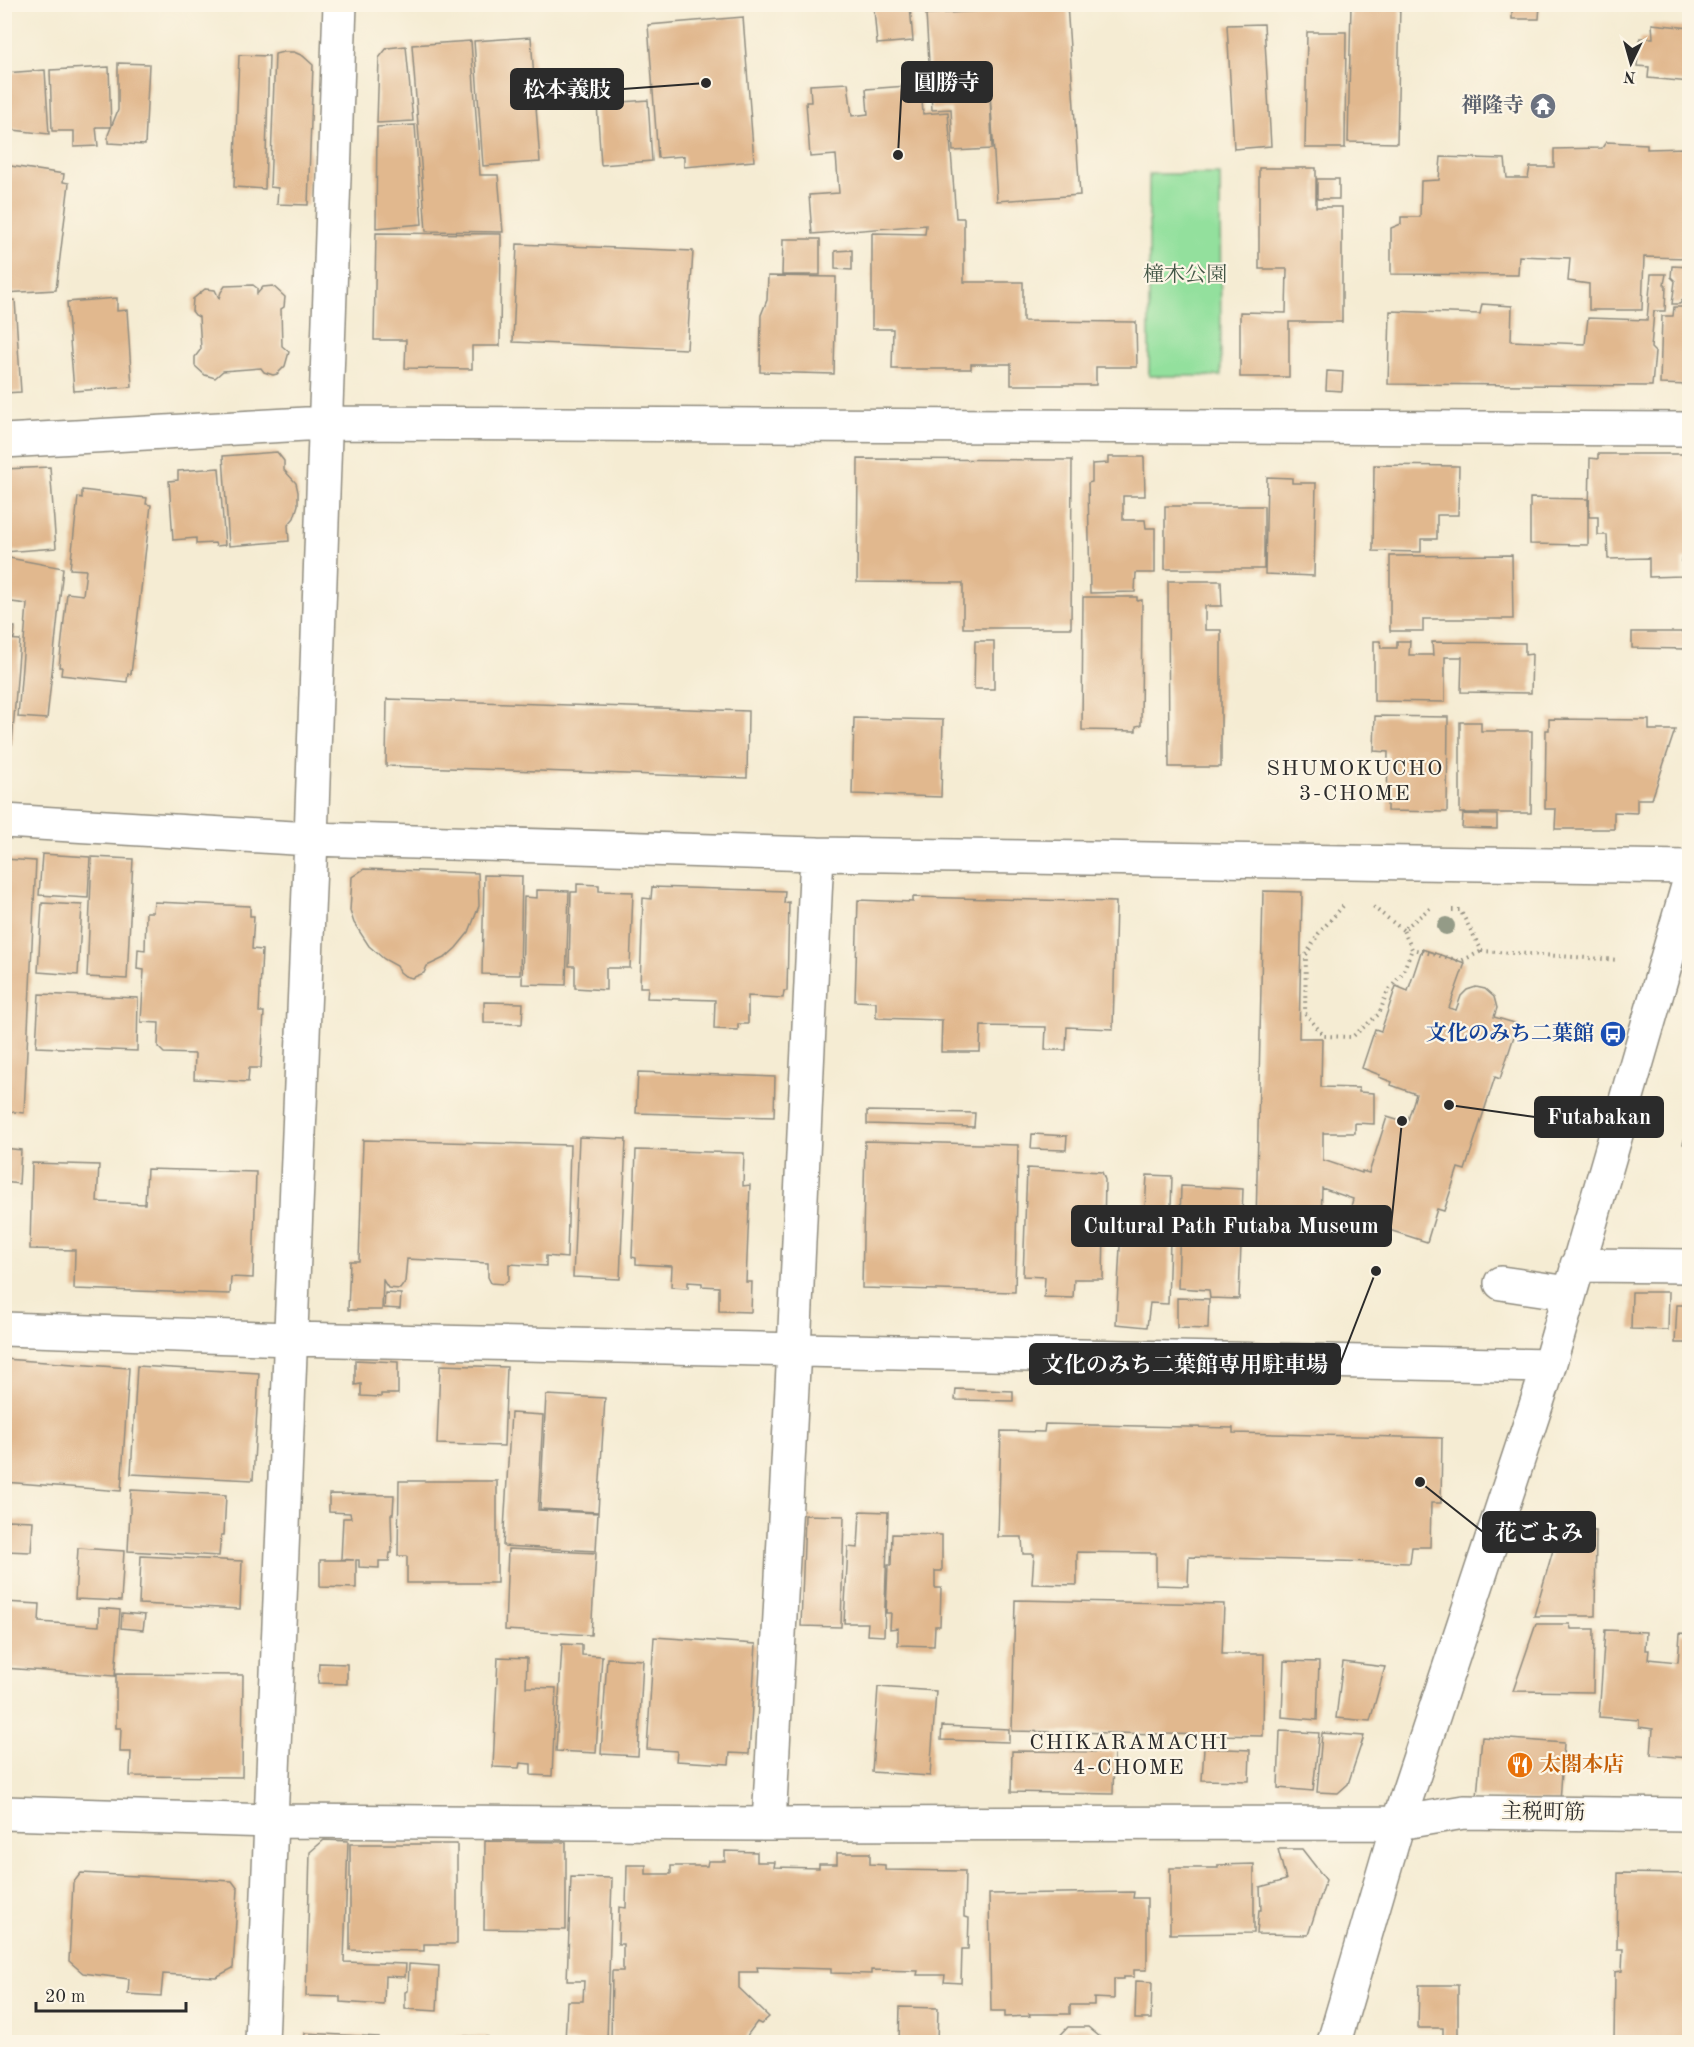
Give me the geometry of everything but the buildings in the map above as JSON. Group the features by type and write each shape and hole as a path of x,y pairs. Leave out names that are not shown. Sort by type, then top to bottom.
{"street":[{"path":"262,2043 311,839 340,4"},
{"path":"4,441 324,423 1689,429"},
{"path":"4,820 311,839 817,854 1689,867"},
{"path":"769,1824 817,854"},
{"path":"1334,2043 1398,1823 1549,1366 1689,879"},
{"path":"1501,1283 1573,1279 1689,1266"},
{"path":"4,1329 290,1339 1549,1366"},
{"name":"主税町筋","path":"4,1813 272,1821 769,1824 1398,1823 1464,1812 1689,1815"}],"path":[{"path":"1350,905 1342,906 1319,933 1306,955 1305,1013 1324,1036 1352,1036 1378,1014 1387,993 1403,972 1412,949 1403,930 1366,902"},
{"path":"1403,930 1429,908 1439,909"},
{"path":"1450,909 1460,910 1482,951"},
{"path":"1412,949 1461,961 1482,951 1619,960"}],"green space":[{"name":"橦木公園","path":"1149,174 1220,174 1221,376 1149,376"}],"place":[{"name":"松本義肢","path":"706,83"},
{"name":"禅隆寺","path":"1543,106"},
{"name":"圓勝寺","path":"898,155"},
{"name":"文化のみち二葉館","path":"1613,1034"},
{"name":"Futabakan","path":"1449,1105"},
{"name":"Cultural Path Futaba Museum","path":"1402,1121"},
{"name":"文化のみち二葉館専用駐車場","path":"1376,1271"},
{"name":"花ごよみ","path":"1420,1482"},
{"name":"太閤本店","path":"1520,1765"}],"district":[{"name":"SHUMOKUCHO 3-CHOME","path":"1355,782"},
{"name":"CHIKARAMACHI 4-CHOME","path":"1129,1756"}]}
